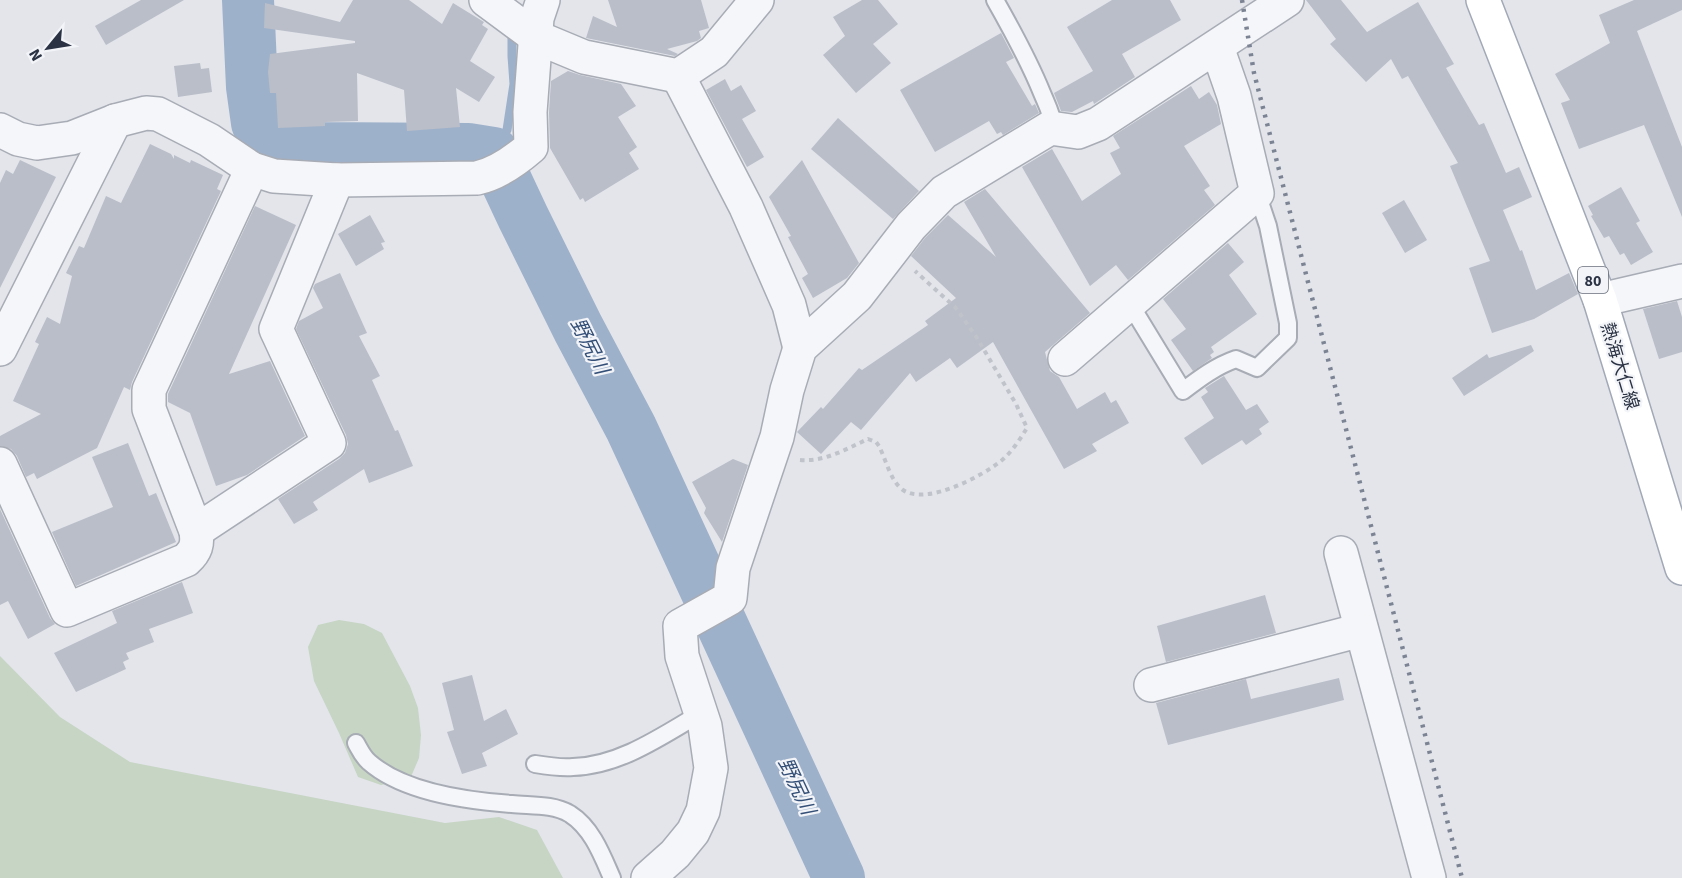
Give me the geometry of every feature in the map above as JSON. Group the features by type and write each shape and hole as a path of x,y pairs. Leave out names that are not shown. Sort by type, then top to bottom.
{"main road":[{"name":"熱海大仁線","path":"1484,0 1600,300 1682,568"}],"street":[{"path":"512,20 537,18 543,0"},
{"path":"512,20 584,57 678,76 714,52 757,0"},
{"path":"800,348 857,296 911,226 944,192 1050,128 1078,132 1098,124 1287,0"},
{"path":"0,130 18,139 37,143 72,138 116,121 147,113 158,114 209,140 252,168 274,176 337,180 477,178 486,176 521,156 531,147 531,112 512,20"},
{"path":"1065,359 1257,194 1234,96 1217,47"},
{"path":"648,878 675,854 693,832 703,811 711,768 705,726 681,657 680,626 730,598 733,568 773,450 800,348 789,305 746,207 678,76"},
{"path":"0,349 116,121"},
{"path":"0,464 66,610 186,560 194,552 197,541 196,531 149,409 149,390 252,168"},
{"path":"196,531 329,443 276,329 337,180"},
{"path":"1600,300 1682,281"},
{"path":"1341,553 1429,878"},
{"path":"1151,686 1362,630"}],"lane":[{"path":"995,0 1023,49 1053,119 1054,129"},
{"path":"1130,304 1183,391 1203,376 1236,359 1257,368 1288,338 1288,322 1268,226 1257,194"},
{"path":"535,764 574,767 606,762 639,749 701,713"},
{"path":"356,743 367,760 386,775 418,788 496,803 550,807 568,813 580,822 592,837 612,878"}],"path":[{"path":"773,450 796,460 814,461 868,438 879,446 894,481 902,489 910,494 924,494 949,489 980,476 1004,459 1027,428 1016,404 977,338 956,308 909,266 890,254"}],"green space":[{"path":"339,620 364,624 382,633 410,686 418,708 421,735 419,758 410,779 381,785 358,777 314,681 308,647 318,625"},
{"path":"0,656 60,717 130,762 445,823 499,817 537,830 563,878 0,878"}],"building":[{"path":"141,0 184,0 106,45 95,26"},
{"path":"353,0 409,0 442,24 453,3 484,22 482,25 488,29 470,61 495,77 479,102 456,88 460,127 407,131 404,90 357,73 358,121 325,122 325,126 278,128 276,93 270,93 268,72 270,54 355,43 355,41 264,28 265,3 340,22"},
{"path":"608,0 701,0 709,28 699,31 701,38 697,41 667,49 678,54 675,56 586,38 593,16 617,27"},
{"path":"862,0 878,0 898,24 873,44 891,63 856,93 823,55 845,36 833,17"},
{"path":"1112,0 1170,0 1181,20 1122,54 1135,77 1094,104 1093,101 1072,112 1061,111 1054,93 1093,71 1067,27"},
{"path":"1306,0 1341,0 1367,32 1418,2 1454,64 1446,68 1479,125 1484,123 1506,173 1519,167 1532,197 1503,210 1520,251 1522,250 1536,290 1569,273 1578,294 1534,319 1492,333 1469,268 1490,261 1450,166 1458,163 1408,76 1402,79 1391,59 1366,82 1330,44 1336,39"},
{"path":"1634,0 1682,0 1682,10 1637,31 1682,147 1682,217 1644,125 1579,149 1561,103 1570,100 1555,74 1610,43 1599,15"},
{"path":"1001,33 1014,58 1006,62 1032,106 1035,104 1039,113 1003,135 1001,132 997,134 989,121 935,152 900,90"},
{"path":"200,63 201,69 209,68 212,92 178,97 174,66"},
{"path":"568,71 621,84 636,106 618,117 637,147 629,153 639,169 585,202 583,198 580,200 550,148 551,81"},
{"path":"725,79 731,91 741,85 756,111 742,119 764,157 747,167 706,90"},
{"path":"1191,86 1199,99 1209,92 1217,105 1221,124 1184,146 1210,186 1204,190 1215,205 1128,280 1116,265 1090,286 1022,167 1052,149 1082,201 1121,174 1110,153 1120,148 1113,136"},
{"path":"838,118 919,191 893,219 811,149"},
{"path":"150,144 171,154 174,159 174,155 190,163 191,160 223,175 217,189 221,191 130,390 124,387 97,448 37,479 34,473 26,477 17,456 11,449 0,446 0,436 41,414 13,401 39,344 35,342 47,317 60,324 72,276 66,273 79,246 84,248 106,196 121,203"},
{"path":"20,160 56,177 0,288 0,183 6,170 13,174"},
{"path":"802,160 859,263 847,278 813,298 802,278 808,274 788,237 791,236 769,197"},
{"path":"1621,187 1640,221 1636,223 1653,252 1631,265 1624,253 1620,255 1609,236 1604,238 1588,206"},
{"path":"985,189 1090,313 1045,352 1050,371 1059,377 1077,409 1105,392 1111,403 1116,400 1129,423 1092,444 1097,451 1064,469 993,342 957,368 950,358 916,382 910,373 861,430 851,422 821,454 797,432 821,407 823,409 859,368 862,370 928,325 925,321 956,298 911,256 925,238 948,215 996,257 964,202"},
{"path":"1404,200 1427,240 1405,253 1382,213"},
{"path":"255,206 296,225 229,374 270,361 305,436 247,475 216,486 190,413 168,402 168,394"},
{"path":"370,215 385,242 381,243 384,249 356,266 338,234"},
{"path":"1228,243 1244,262 1229,275 1257,314 1211,347 1214,352 1210,355 1212,358 1193,371 1171,340 1186,329 1163,299"},
{"path":"340,273 367,333 359,336 380,376 372,380 395,431 398,430 413,466 369,483 364,469 313,502 318,510 294,524 278,499 339,459 345,453 348,444 346,435 296,329 299,321 323,308 313,288 315,284"},
{"path":"1677,301 1682,317 1682,352 1659,359 1643,309"},
{"path":"1531,345 1534,351 1464,396 1452,378 1487,354 1489,358"},
{"path":"1224,376 1246,410 1257,404 1269,422 1259,429 1262,434 1246,445 1242,440 1202,465 1184,438 1214,418 1201,397 1208,392 1205,388"},
{"path":"128,443 149,496 156,493 176,542 76,586 52,532 113,507 92,457"},
{"path":"733,459 748,465 722,542 704,513 706,508 692,482"},
{"path":"0,509 50,618 55,624 28,639 8,601 0,605"},
{"path":"182,582 193,613 149,629 154,642 126,653 129,659 123,662 126,669 76,692 54,653 117,623 112,611"},
{"path":"1265,595 1276,633 1166,662 1157,626"},
{"path":"472,675 484,721 506,709 518,734 482,753 487,766 462,774 447,732 454,730 442,683"},
{"path":"1339,678 1344,700 1168,745 1156,703 1246,679 1251,699"}],"waterway":[{"name":"野尻川","path":"248,0 252,87 257,123 263,136 281,146 468,149 493,153 578,328 631,428 839,878"},
{"path":"493,153 507,130 514,84 512,28"}],"railway":[{"path":"1242,0 1254,73 1462,878"}]}
